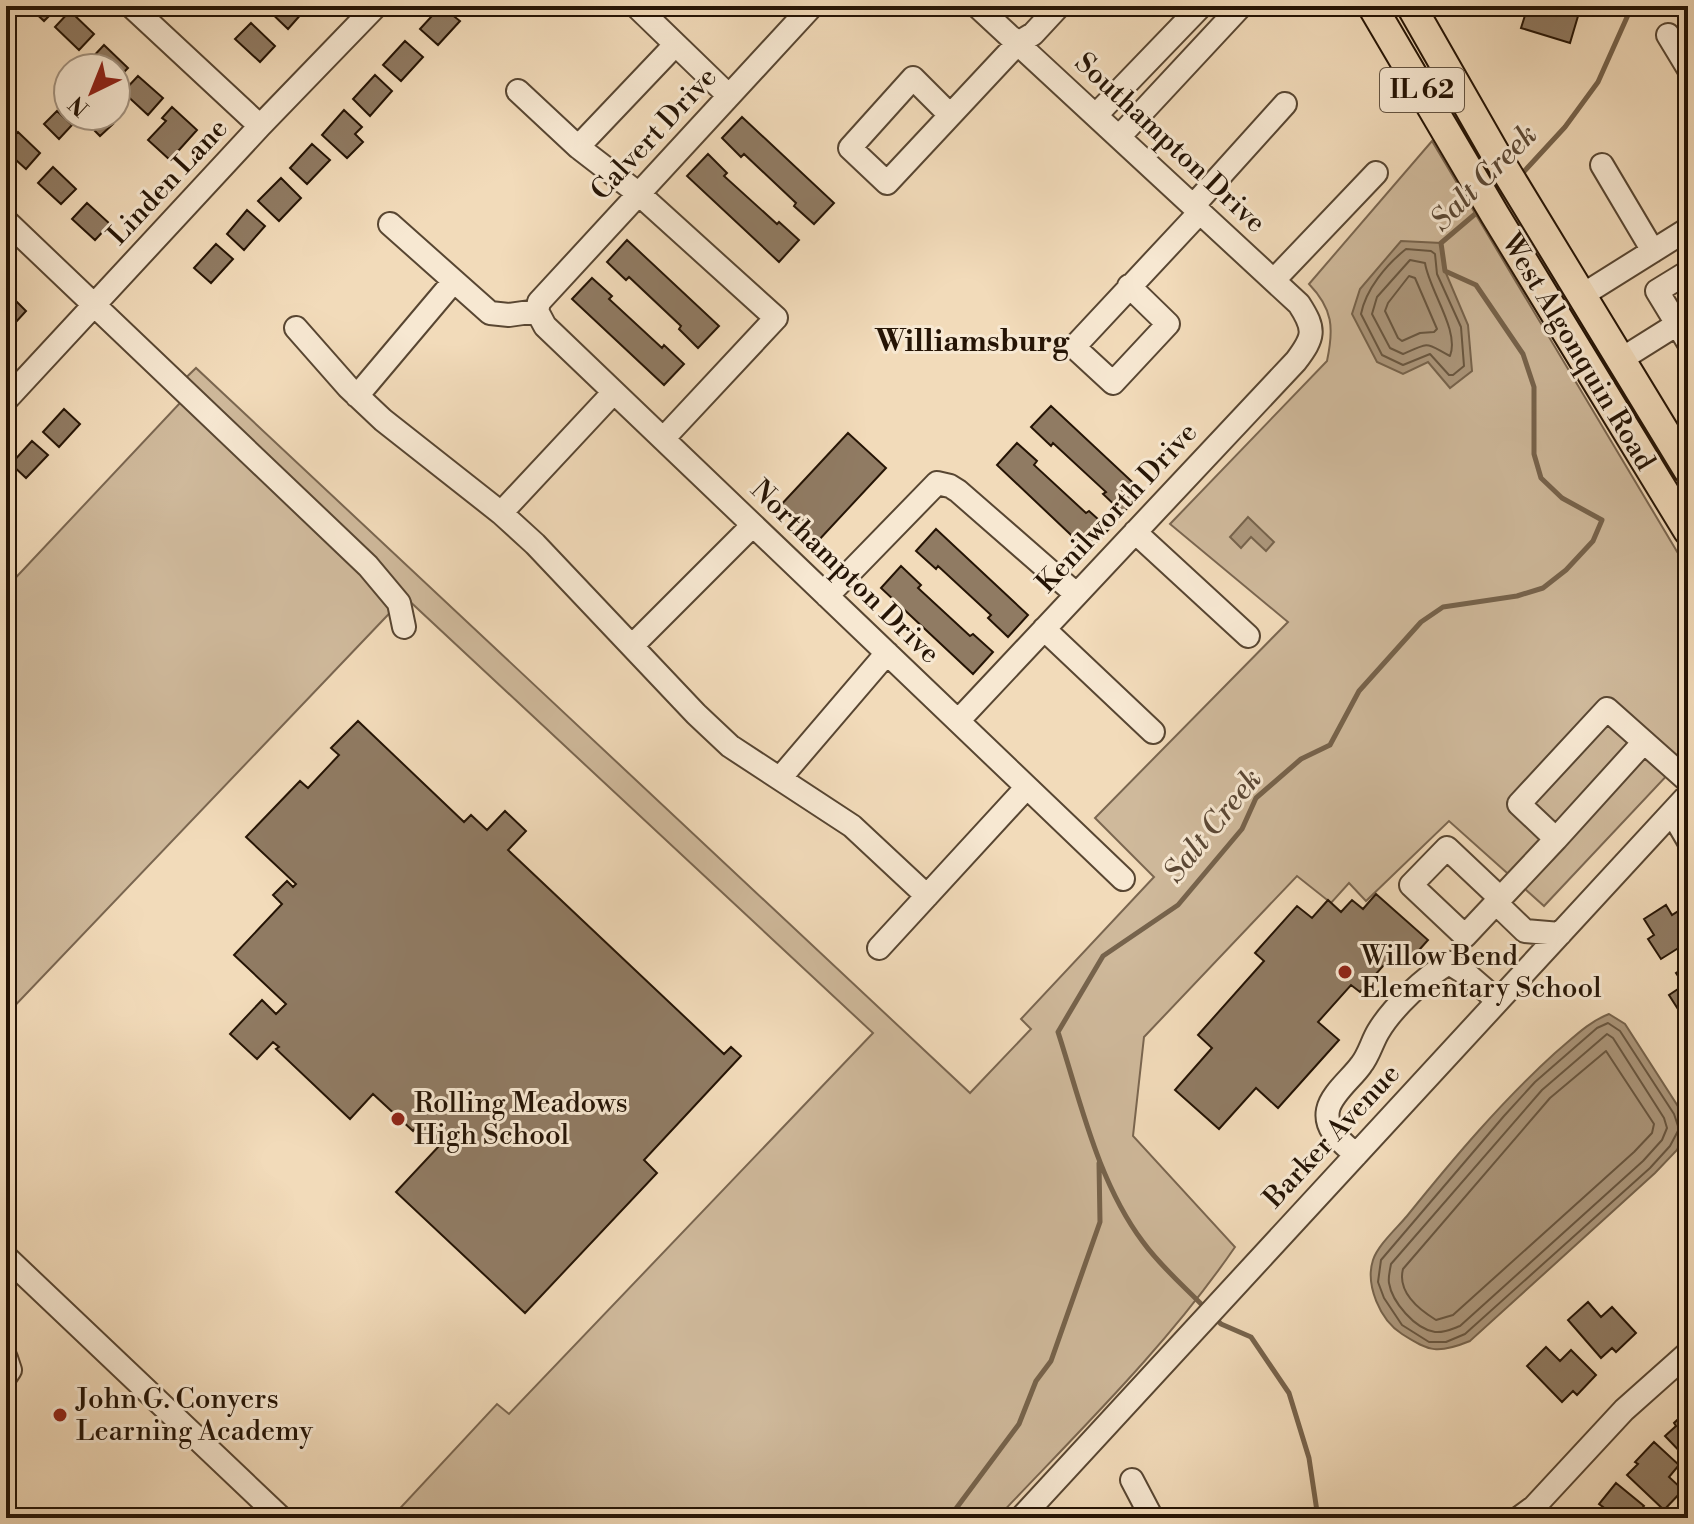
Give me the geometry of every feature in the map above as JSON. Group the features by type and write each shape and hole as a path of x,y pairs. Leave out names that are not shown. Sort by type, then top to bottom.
{"main road":[{"name":"West Algonquin Road","path":"1372,6 1495,215 1684,516"},
{"name":"West Algonquin Road","path":"1411,6 1495,153 1688,470"}],"street":[{"path":"131,6 260,126"},
{"name":"Linden Lane","path":"6,400 260,126 376,6"},
{"path":"636,6 729,96"},
{"name":"Calvert Drive","path":"538,306 812,6"},
{"name":"Southampton Drive","path":"977,6 1299,304 1313,331"},
{"path":"950,115 913,78 850,148 887,183 1018,43 1033,34 1059,6"},
{"path":"1096,115 1201,6"},
{"path":"1119,137 1241,6"},
{"path":"1668,35 1688,68"},
{"path":"578,147 675,45"},
{"path":"518,91 578,147 639,194 776,318 663,439"},
{"path":"1129,286 1285,104"},
{"path":"1602,165 1653,251"},
{"path":"1274,280 1376,173"},
{"path":"6,221 368,566 399,603 404,627"},
{"path":"390,224 490,313 509,315 538,306"},
{"path":"1581,296 1688,229"},
{"path":"1620,360 1684,328 1657,291 1688,272"},
{"path":"357,396 454,281"},
{"name":"Northampton Drive","path":"538,306 545,326 1123,879"},
{"path":"296,328 357,396 383,420 501,513 535,544 730,746 852,826 927,896"},
{"name":"Kenilworth Drive","path":"958,721 1296,361 1307,347 1313,331"},
{"path":"501,513 614,392"},
{"path":"827,596 937,483 958,491 1076,594"},
{"path":"632,646 753,525"},
{"path":"1135,532 1248,636"},
{"path":"1044,629 1153,732"},
{"path":"781,777 887,653"},
{"path":"1556,839 1519,804 1607,709 1688,781"},
{"path":"1528,969 1525,931 1498,901 1644,742"},
{"path":"879,948 1027,787"},
{"name":"Barker Avenue","path":"1021,1518 1688,795"},
{"path":"1672,813 1688,840"},
{"path":"1525,931 1560,934"},
{"path":"1356,1155 1330,1130 1328,1110 1364,1062 1379,1030 1409,996 1434,971 1449,963 1498,1001"},
{"path":"6,1257 281,1518"},
{"path":"1519,1518 1534,1507 1624,1410 1688,1353"},
{"path":"6,1358 10,1370 6,1376"},
{"path":"1132,1480 1152,1518"}],"shaded area":[{"path":"1432,141 1688,570 1688,753 1544,906 1449,821 1366,901 1349,883 1331,903 1297,876 1144,1037 1133,1136 1235,1247 1181,1319 997,1518 391,1518 497,1404 509,1414 873,1033 405,597 6,1015 6,588 180,403 170,393 196,368 970,1093 1031,1029 1021,1019 1154,877 1095,818 1288,622 1170,524 1327,361 1330,320 1323,302 1309,284"}],"water":[{"path":"1401,241 1441,243 1445,271 1468,325 1472,371 1450,388 1428,362 1403,374 1377,362 1352,314 1360,289"},
{"path":"1248,517 1274,542 1266,551 1251,537 1241,548 1230,537"},
{"path":"1609,1014 1625,1024 1681,1111 1687,1130 1677,1150 1470,1341 1442,1349 1420,1345 1394,1328 1376,1301 1371,1270 1379,1248 1516,1091 1581,1031"}],"building":[{"path":"28,6 59,6 44,21"},
{"path":"194,6 210,6 203,14"},
{"path":"264,6 296,6 303,12 288,29"},
{"path":"441,6 460,21 438,45 420,29"},
{"path":"1528,6 1581,6 1570,43 1521,28"},
{"path":"70,11 94,34 79,50 55,27"},
{"path":"251,23 275,46 260,62 235,39"},
{"path":"405,41 423,57 401,81 383,65"},
{"path":"104,45 111,52 97,52"},
{"path":"375,75 392,91 370,116 353,99"},
{"path":"138,76 163,98 148,115 132,100 132,82"},
{"path":"172,107 197,130 170,160 148,140 166,121 162,118"},
{"path":"344,110 362,127 355,134 363,142 347,158 322,135"},
{"path":"52,116 52,132 44,124"},
{"path":"742,117 834,203 814,224 744,154 741,157 722,138"},
{"path":"18,132 40,153 26,169 6,151 6,144"},
{"path":"52,132 66,132 59,139"},
{"path":"312,144 330,160 307,184 290,168"},
{"path":"708,154 727,173 724,176 799,240 779,262 687,176"},
{"path":"53,167 76,189 61,204 38,183"},
{"path":"281,178 301,198 279,221 258,201"},
{"path":"87,203 110,224 95,240 72,219"},
{"path":"247,210 265,226 244,250 227,234"},
{"path":"627,240 719,326 698,348 679,329 681,326 629,277 626,280 607,262"},
{"path":"216,244 233,259 211,283 194,268"},
{"path":"592,278 612,296 609,299 684,364 664,385 572,299"},
{"path":"11,296 26,311 6,333 6,302"},
{"path":"1051,406 1143,492 1123,513 1103,494 1106,492 1031,427"},
{"path":"64,409 80,424 59,447 43,432"},
{"path":"848,433 886,468 817,542 779,507"},
{"path":"32,441 48,455 26,478 11,464"},
{"path":"1017,443 1037,461 1034,465 1086,513 1089,511 1109,529 1088,551 997,465"},
{"path":"936,529 1028,615 1008,637 988,618 991,615 938,566 936,569 916,551"},
{"path":"901,566 921,585 918,588 970,636 973,634 993,652 973,674 881,588"},
{"path":"358,721 464,822 471,815 487,830 505,811 526,831 508,850 724,1054 731,1047 741,1056 644,1160 657,1173 525,1313 396,1192 440,1145 418,1125 413,1131 373,1094 350,1119 276,1049 279,1047 273,1042 257,1059 230,1034 262,1000 276,1014 286,1004 234,955 282,904 273,895 287,881 293,887 296,884 246,837 300,781 308,788 339,755 331,748"},
{"path":"1376,894 1428,940 1411,959 1399,948 1360,992 1351,985 1318,1022 1339,1040 1278,1108 1256,1088 1219,1129 1175,1090 1212,1048 1198,1035 1264,961 1255,953 1297,906 1312,918 1328,900 1341,912 1352,900 1363,909"},
{"path":"1666,905 1672,915 1680,910 1688,923 1688,942 1661,959 1648,939 1654,935 1644,919"},
{"path":"1688,965 1688,1014 1683,1017 1669,995 1684,985 1676,973"},
{"path":"1588,1302 1601,1317 1612,1307 1636,1333 1616,1352 1612,1348 1601,1358 1568,1320"},
{"path":"1546,1347 1560,1361 1571,1350 1596,1375 1577,1395 1573,1391 1562,1402 1527,1366"},
{"path":"1688,1410 1688,1460 1665,1436"},
{"path":"1654,1442 1679,1465 1669,1477 1683,1490 1664,1510 1627,1475"},
{"path":"1616,1483 1644,1506 1634,1518 1594,1518 1603,1507 1599,1504"}],"waterway":[{"name":"Salt Creek","path":"1519,177 1565,127 1598,82 1632,6"},
{"name":"Salt Creek","path":"1206,1309 1150,1251 1127,1219 1092,1141 1058,1032 1103,956 1178,905 1242,829 1256,798 1301,759 1330,745 1359,691 1421,622 1443,607 1517,596 1543,588 1566,570 1593,541 1602,520 1562,498 1541,478 1534,454 1534,387 1523,354 1476,285 1445,271 1441,243 1481,209"},
{"path":"949,1518 1019,1424 1036,1381 1051,1361 1100,1222 1099,1163"},
{"name":"Salt Creek","path":"1213,1316 1221,1324 1251,1337 1289,1393 1309,1458 1318,1518"}],"place":[{"name":"Willow Bend Elementary School","path":"1345,972"},
{"name":"Rolling Meadows High School","path":"398,1119"},
{"name":"John G. Conyers Learning Academy","path":"60,1415"}],"district":[{"name":"Williamsburg","path":"972,342"}]}
